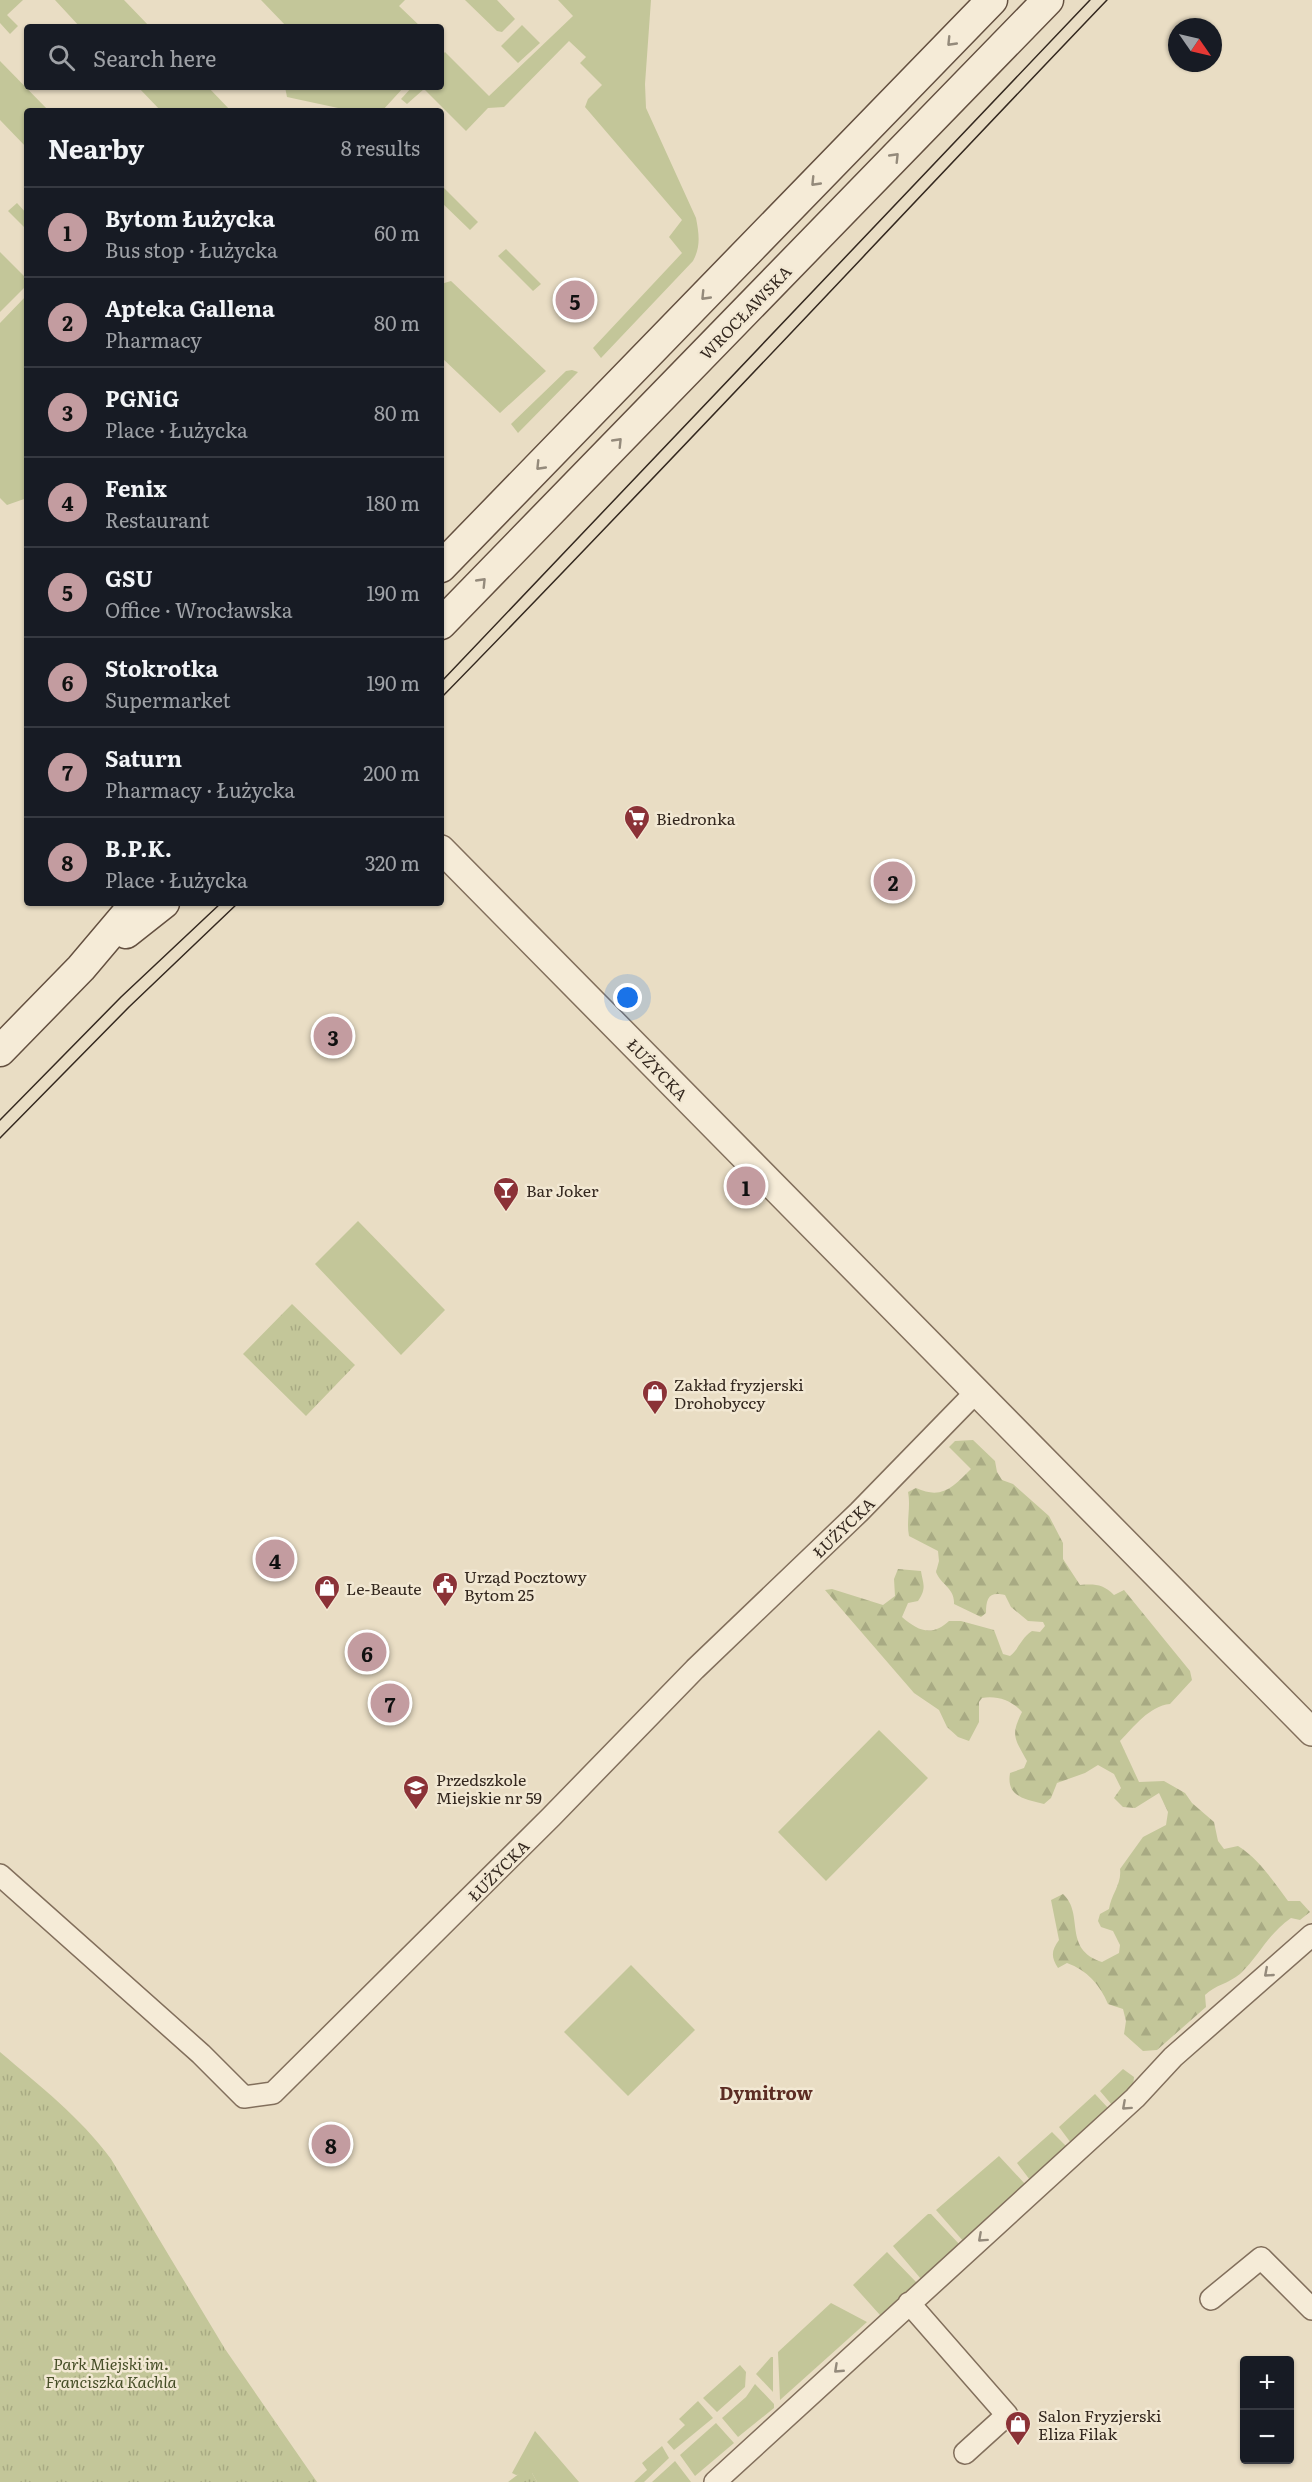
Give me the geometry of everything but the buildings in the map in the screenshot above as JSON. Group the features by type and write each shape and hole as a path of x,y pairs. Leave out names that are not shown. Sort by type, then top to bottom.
{"main road":[{"path":"444,564 992,0"},
{"name":"WROCŁAWSKA","path":"444,621 1048,0"},
{"path":"0,1051 81,968 133,906"},
{"path":"81,968 160,906"}],"street":[{"name":"ŁUŻYCKA","path":"444,852 1312,1732"},
{"name":"ŁUŻYCKA","path":"0,1875 201,2054 244,2097 273,2093 551,1817 695,1669 860,1512 976,1392"},
{"path":"715,2482 1135,2098 1173,2056 1312,1935"},
{"path":"1211,2299 1261,2259 1312,2308"},
{"path":"909,2303 1007,2415 964,2453"}],"green space":[{"path":"0,0 23,0 7,15 18,26 10,34 0,23"},
{"path":"55,0 124,0 147,24 77,24"},
{"path":"261,0 405,0 399,6 418,24 284,24"},
{"path":"465,0 497,0 515,19 502,32 497,31"},
{"path":"558,0 651,0 645,84 646,108 696,218 699,240 693,261 601,358 593,348 682,253 669,237 682,220 585,107 588,99 602,85 580,63 586,57 569,41 504,107 488,108 466,131 425,90 444,90 445,52 489,96 573,16"},
{"path":"522,25 540,43 518,63 501,46"},
{"path":"0,61 24,85 24,90 28,90 46,108 24,108 24,145 0,120"},
{"path":"141,90 211,90 228,108 158,108"},
{"path":"286,90 401,90 385,108 338,108 287,97"},
{"path":"409,90 423,90 407,104 401,99"},
{"path":"444,188 478,222 470,230 444,205"},
{"path":"17,203 24,211 24,227 8,211"},
{"path":"506,249 541,284 533,291 498,256"},
{"path":"0,252 24,276 24,288 0,312"},
{"path":"451,281 546,371 500,413 444,360 444,283"},
{"path":"24,298 24,499 7,505 0,498 0,323"},
{"path":"566,371 578,372 518,433 511,424"},
{"path":"358,1221 445,1310 401,1355 315,1264"},
{"path":"292,1304 355,1365 306,1416 243,1354"},
{"path":"973,1440 995,1461 997,1472 1002,1480 1013,1484 1049,1516 1063,1543 1063,1559 1080,1585 1098,1586 1114,1595 1124,1590 1190,1671 1192,1680 1170,1704 1149,1713 1120,1741 1139,1782 1164,1781 1185,1793 1192,1803 1214,1822 1218,1841 1224,1849 1238,1846 1246,1851 1288,1901 1300,1901 1310,1912 1300,1920 1291,1918 1282,1925 1240,1974 1205,1995 1206,2007 1157,2050 1143,2051 1124,2034 1126,2021 1123,2009 1108,2004 1097,1985 1087,1974 1067,1963 1058,1968 1053,1954 1054,1947 1059,1940 1051,1900 1063,1894 1069,1902 1073,1911 1078,1940 1082,1949 1090,1956 1102,1962 1119,1953 1120,1945 1113,1931 1101,1927 1098,1921 1100,1914 1109,1909 1120,1869 1143,1837 1166,1825 1168,1812 1159,1793 1135,1808 1123,1807 1114,1798 1121,1788 1114,1774 1098,1765 1085,1773 1057,1783 1051,1798 1044,1804 1018,1796 1011,1787 1010,1773 1024,1768 1027,1761 1015,1737 1022,1712 1004,1700 993,1697 982,1698 979,1702 979,1722 969,1741 958,1737 947,1727 939,1710 914,1693 825,1590 832,1589 883,1605 895,1596 894,1579 898,1569 921,1571 923,1593 918,1601 908,1603 902,1617 919,1629 937,1629 949,1621 961,1621 994,1630 1003,1654 1010,1656 1028,1634 1032,1631 1040,1632 1045,1626 1043,1622 1028,1621 1011,1607 1005,1595 992,1595 987,1603 986,1613 981,1617 954,1604 950,1590 936,1572 939,1561 938,1551 909,1536 908,1492 916,1488 933,1493 953,1486 971,1469 949,1447 955,1441"},
{"path":"879,1730 928,1778 826,1881 778,1832"},
{"path":"631,1965 695,2030 628,2096 564,2032"},
{"name":"Park Miejski im. Franciszka Kachla","path":"0,2052 73,2116 111,2159 225,2349 317,2482 0,2482"},
{"path":"1123,2069 1134,2077 1133,2087 1112,2105 1100,2091"},
{"path":"1095,2094 1109,2109 1071,2143 1059,2127"},
{"path":"1052,2132 1067,2147 1030,2180 1017,2163"},
{"path":"999,2156 1026,2185 964,2242 936,2210"},
{"path":"928,2214 931,2214 960,2245 921,2279 893,2246"},
{"path":"887,2252 917,2283 884,2316 880,2315 853,2285"},
{"path":"831,2303 867,2322 780,2400 778,2352"},
{"path":"773,2357 773,2392 756,2374"},
{"path":"740,2365 746,2372 745,2387 717,2412 703,2398"},
{"path":"755,2384 774,2404 774,2408 738,2437 722,2418 746,2397"},
{"path":"698,2401 713,2418 674,2450 667,2442 685,2425 679,2419"},
{"path":"716,2423 734,2443 695,2476 680,2455"},
{"path":"535,2431 579,2482 537,2482 532,2473 516,2475 512,2473"},
{"path":"662,2446 669,2458 644,2482 634,2482 647,2470 642,2463"},
{"path":"674,2462 691,2482 652,2482"},
{"path":"520,2473 532,2473 537,2482 508,2482"}],"tram line":[{"path":"444,679 1090,0"},
{"path":"444,695 1107,0"},
{"path":"0,1120 121,997 218,906"},
{"path":"0,1138 129,1007 235,906"}],"place":[{"name":"GSU","path":"575,300"},
{"name":"Biedronka","path":"637,841"},
{"name":"Apteka Gallena","path":"893,881"},
{"name":"PGNiG","path":"333,1036"},
{"name":"Bytom Łużycka","path":"746,1186"},
{"name":"Bar Joker","path":"506,1213"},
{"name":"Zakład fryzjerski Drohobyccy","path":"655,1416"},
{"name":"Fenix","path":"275,1559"},
{"name":"Urząd Pocztowy Bytom 25","path":"445,1608"},
{"name":"Le-Beaute","path":"327,1611"},
{"name":"Stokrotka","path":"367,1652"},
{"name":"Saturn","path":"390,1703"},
{"name":"Przedszkole Miejskie nr 59","path":"416,1811"},
{"name":"B.P.K.","path":"331,2144"},
{"name":"Salon Fryzjerski Eliza Filak","path":"1018,2447"}],"district":[{"name":"Dymitrow","path":"766,2092"}]}
